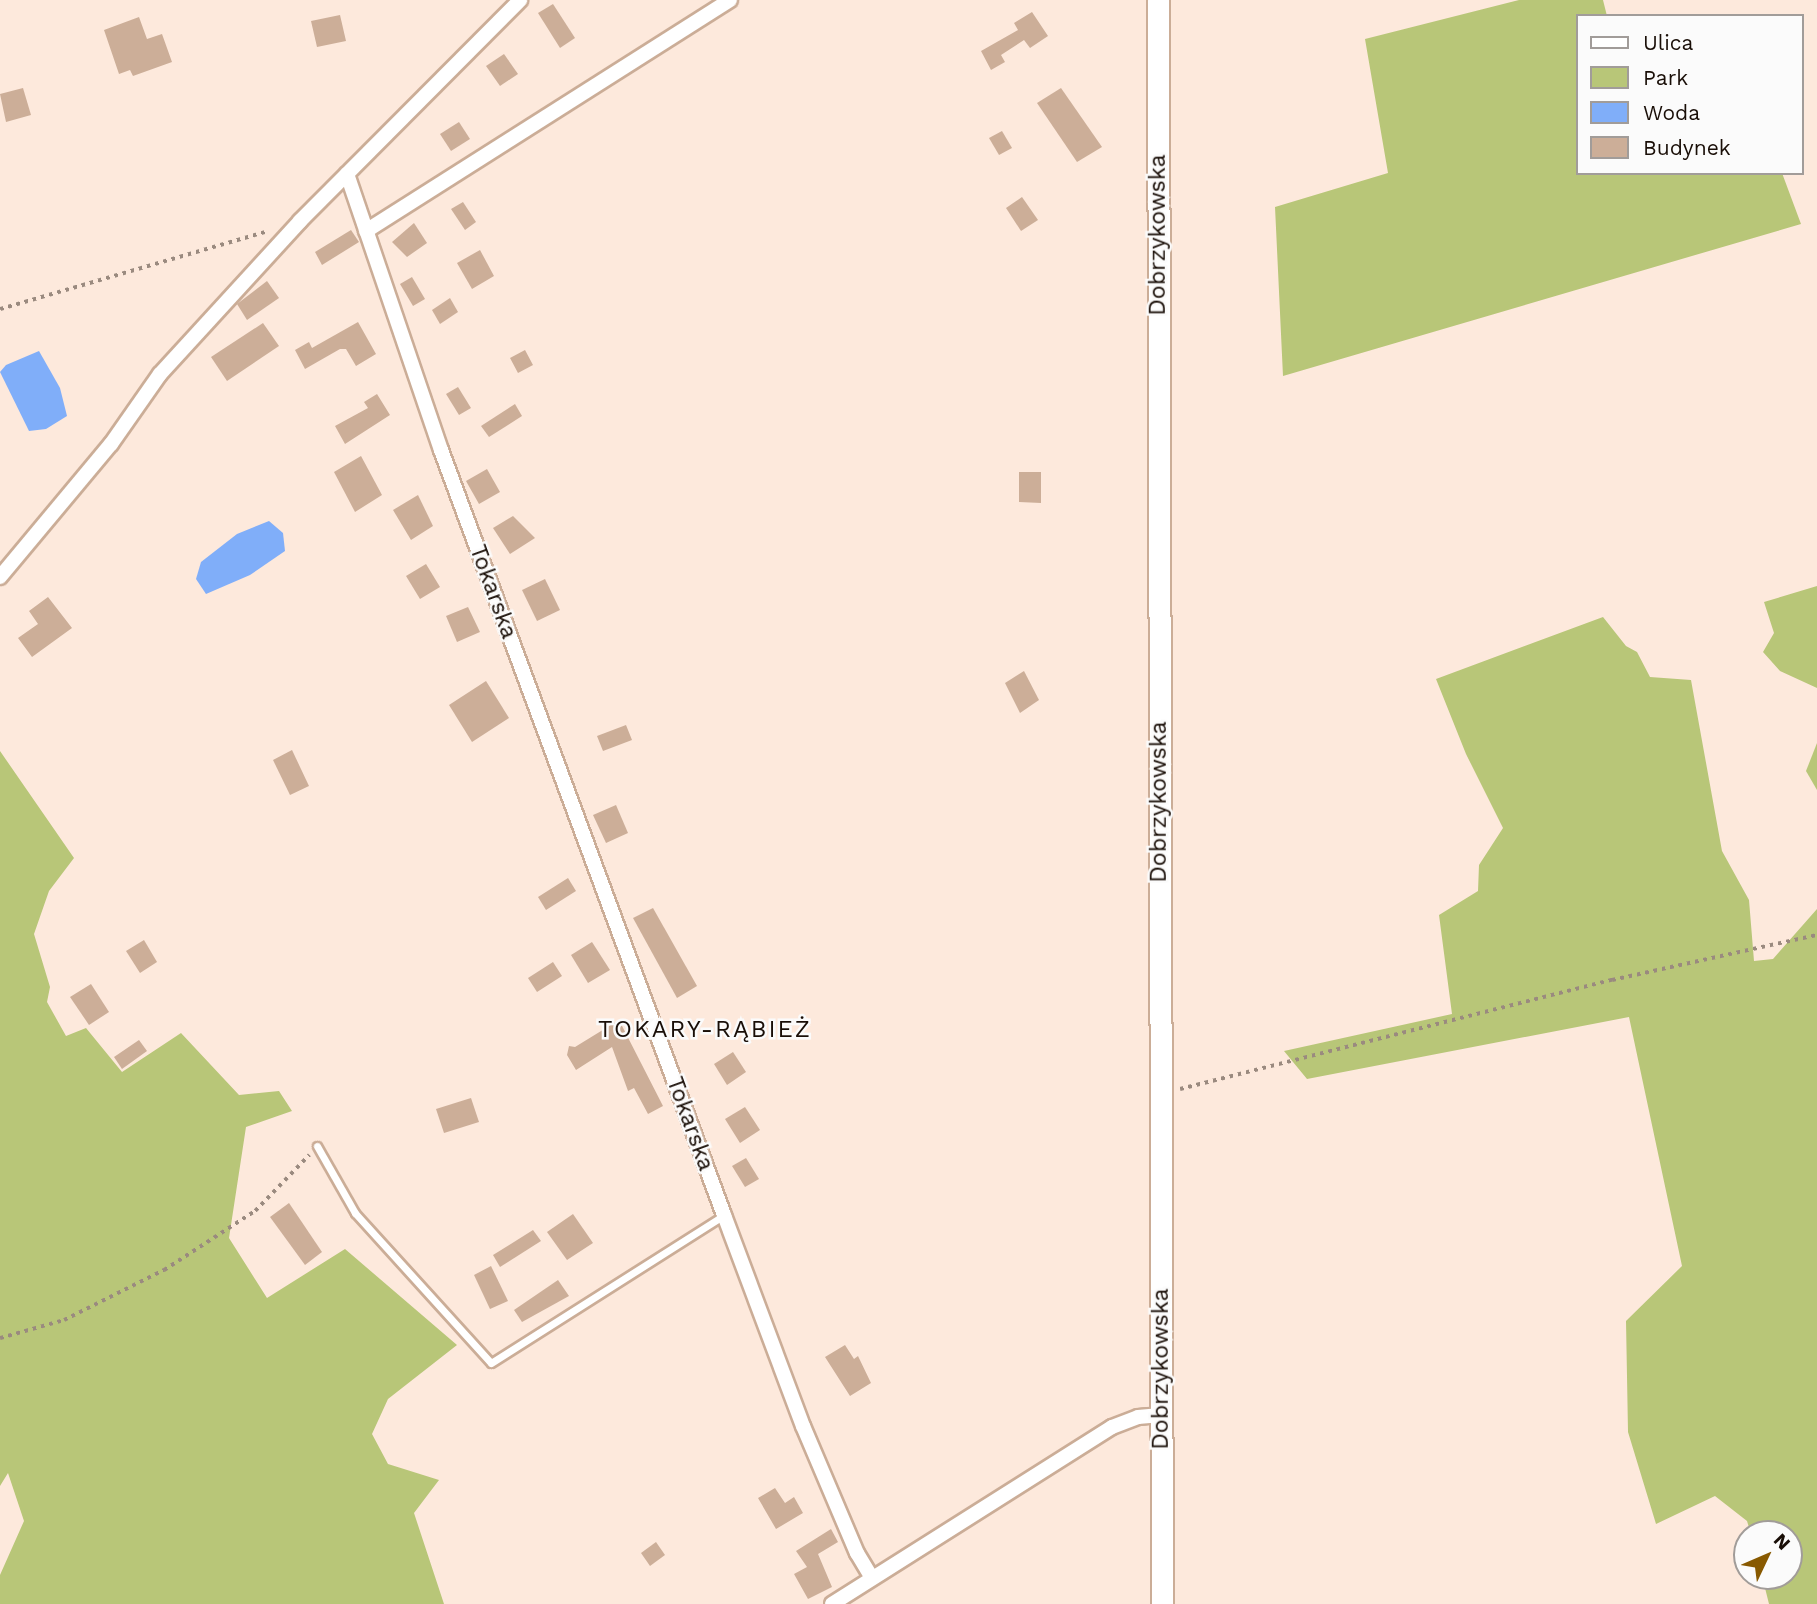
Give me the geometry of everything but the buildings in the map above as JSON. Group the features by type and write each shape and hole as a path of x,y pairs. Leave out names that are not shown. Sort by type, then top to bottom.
{"main road":[{"name":"Dobrzykowska","path":"1158,0 1162,1604"}],"street":[{"path":"0,577 110,444 160,374 300,221 520,0"},
{"path":"366,231 730,0"},
{"name":"Tokarska","path":"347,174 450,476 724,1215 803,1426 857,1553 872,1578"},
{"path":"832,1604 1112,1427 1138,1417 1161,1415"}],"lane":[{"path":"317,1146 355,1213 491,1363 724,1215"}],"path":[{"path":"0,309 123,277 300,221"},
{"path":"1160,1094 1612,981 1817,935"},
{"path":"0,1338 64,1321 164,1270 255,1211 317,1146"}],"green space":[{"path":"1519,0 1603,0 1606,14 1576,14 1576,175 1783,175 1801,224 1283,376 1275,207 1388,173 1365,39"},
{"path":"1817,586 1817,688 1780,671 1763,652 1774,633 1764,602"},
{"path":"1603,617 1626,646 1637,652 1650,677 1691,680 1722,851 1749,900 1754,961 1773,959 1817,909 1817,1604 1769,1604 1766,1590 1803,1590 1803,1520 1746,1520 1715,1496 1656,1524 1628,1432 1626,1321 1682,1266 1629,1017 1307,1079 1284,1051 1452,1014 1439,915 1478,891 1479,865 1503,828 1466,754 1436,679"},
{"path":"1817,743 1817,790 1806,771"},
{"path":"0,751 74,858 49,891 34,934 50,987 47,1002 66,1036 86,1028 122,1072 181,1033 239,1095 279,1091 292,1111 246,1127 229,1238 267,1298 345,1249 457,1345 388,1399 372,1434 388,1464 439,1480 414,1513 444,1604 0,1604 0,1575 24,1521 8,1473 0,1486"}],"water":[{"path":"39,351 60,388 67,416 46,429 29,431 0,372 6,365"},
{"path":"269,521 283,533 285,551 250,575 206,594 196,579 201,562 237,534"}],"district":[{"name":"TOKARY-RĄBIEŻ","path":"705,1030"}]}
